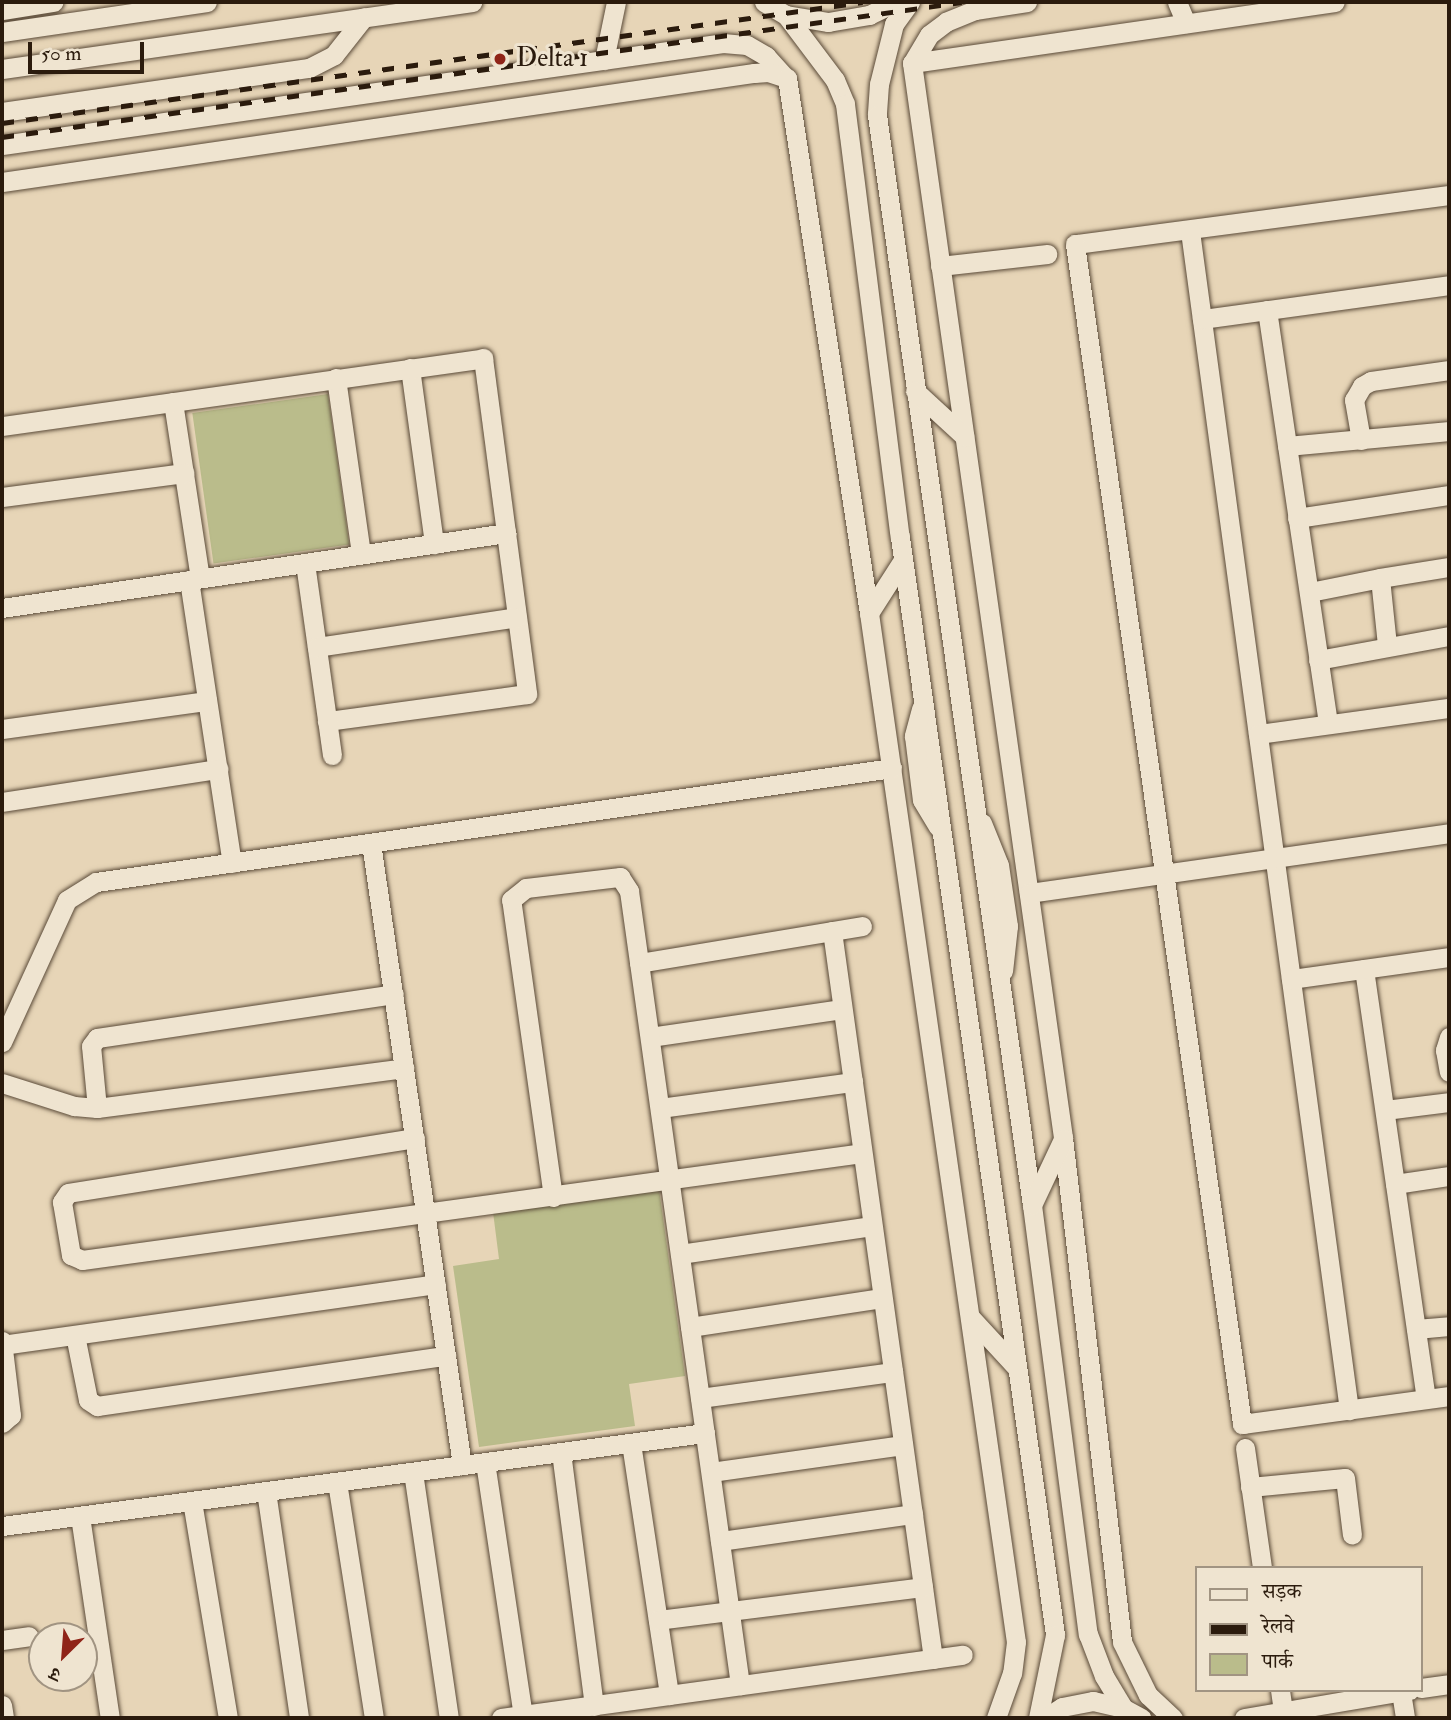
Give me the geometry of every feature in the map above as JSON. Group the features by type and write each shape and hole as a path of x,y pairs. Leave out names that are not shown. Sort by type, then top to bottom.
{"street":[{"path":"2,9 53,2"},
{"path":"2,32 207,2"},
{"path":"2,69 472,2"},
{"path":"604,60 616,2"},
{"path":"764,2 786,15 822,60 845,104 903,560 1055,1635 1038,1718"},
{"path":"786,15 828,22 869,15 896,2"},
{"path":"910,2 894,24 878,84 877,115 1000,1001 1032,1205 1088,1634 1104,1676 1123,1708"},
{"path":"1027,2 975,9 946,22 929,35 912,63 1063,1138 1122,1642 1128,1662 1148,1695 1172,1718"},
{"path":"1177,2 1186,23"},
{"path":"912,63 1335,2"},
{"path":"2,113 309,68 334,55 364,17"},
{"path":"2,145 723,43 747,45 766,56 787,78 892,768 1016,1643 1012,1673 996,1718"},
{"path":"541,69 545,103"},
{"path":"2,182 754,73 768,72 787,78"},
{"path":"1449,195 1075,244 1161,874 1242,1424 1449,1396"},
{"path":"1190,231 1349,1410"},
{"path":"940,266 1047,254"},
{"path":"1202,319 1449,285"},
{"path":"1267,310 1328,724"},
{"path":"2,426 481,358 485,361 517,617 529,690 526,695 327,721"},
{"path":"410,368 434,544"},
{"path":"1361,440 1354,400 1362,386 1371,381 1449,370"},
{"path":"336,378 361,554"},
{"path":"915,391 964,436"},
{"path":"173,402 184,473 207,701 232,863"},
{"path":"1287,446 1449,431"},
{"path":"2,497 184,473"},
{"path":"1297,517 1449,495"},
{"path":"2,608 506,533"},
{"path":"869,613 903,560"},
{"path":"305,563 332,755"},
{"path":"1310,592 1449,567"},
{"path":"1380,578 1387,645"},
{"path":"317,647 517,617"},
{"path":"1318,660 1387,645 1449,636"},
{"path":"2,729 207,701"},
{"path":"1258,734 1449,708"},
{"path":"2,1042 67,901 79,890 96,882 892,768"},
{"path":"2,802 218,769"},
{"path":"1029,893 1449,833"},
{"path":"371,843 462,1465"},
{"path":"552,1197 511,900 526,888 620,877 629,891 740,1685"},
{"path":"639,963 862,926"},
{"path":"831,931 933,1659"},
{"path":"1291,979 1449,957"},
{"path":"1364,969 1426,1399"},
{"path":"97,1108 91,1046 97,1038 394,994"},
{"path":"650,1037 842,1009"},
{"path":"1449,1037 1445,1050 1449,1072"},
{"path":"2,1083 74,1106 97,1108 404,1068"},
{"path":"660,1108 853,1082"},
{"path":"1385,1110 1449,1102"},
{"path":"415,1138 68,1194 62,1202 75,1261 670,1182 862,1153"},
{"path":"1032,1205 1063,1138"},
{"path":"1395,1184 1449,1176"},
{"path":"680,1254 872,1226"},
{"path":"2,1423 11,1415 2,1344 436,1284"},
{"path":"690,1327 883,1298"},
{"path":"971,1318 1017,1368"},
{"path":"1416,1329 1449,1326"},
{"path":"75,1335 88,1400 97,1406 446,1356"},
{"path":"700,1398 893,1372"},
{"path":"2,1526 705,1433"},
{"path":"631,1443 669,1695"},
{"path":"710,1472 903,1445"},
{"path":"1245,1448 1262,1566"},
{"path":"561,1452 594,1706"},
{"path":"485,1462 523,1715"},
{"path":"413,1472 449,1718"},
{"path":"1251,1487 1345,1478 1352,1535"},
{"path":"337,1482 374,1718"},
{"path":"266,1491 299,1718"},
{"path":"192,1501 228,1718"},
{"path":"720,1541 913,1514"},
{"path":"80,1516 110,1718"},
{"path":"658,1620 923,1587"},
{"path":"2,1640 28,1636"},
{"path":"501,1718 963,1655"},
{"path":"1423,1688 1449,1684"},
{"path":"1280,1692 1283,1712"},
{"path":"1244,1718 1399,1692"},
{"path":"1405,1692 1405,1718"},
{"path":"1045,1718 1062,1707 1093,1701 1123,1708 1142,1718"},
{"path":"2,1705 4,1718"}],"green space":[{"path":"328,394 349,545 213,564 192,413"},
{"path":"659,1189 685,1376 629,1384 635,1426 479,1447 453,1266 499,1259 493,1212"}],"railway":[{"path":"2,123 863,2"},
{"path":"2,137 962,2"}],"place":[{"name":"Delta 1","path":"500,59"}]}
